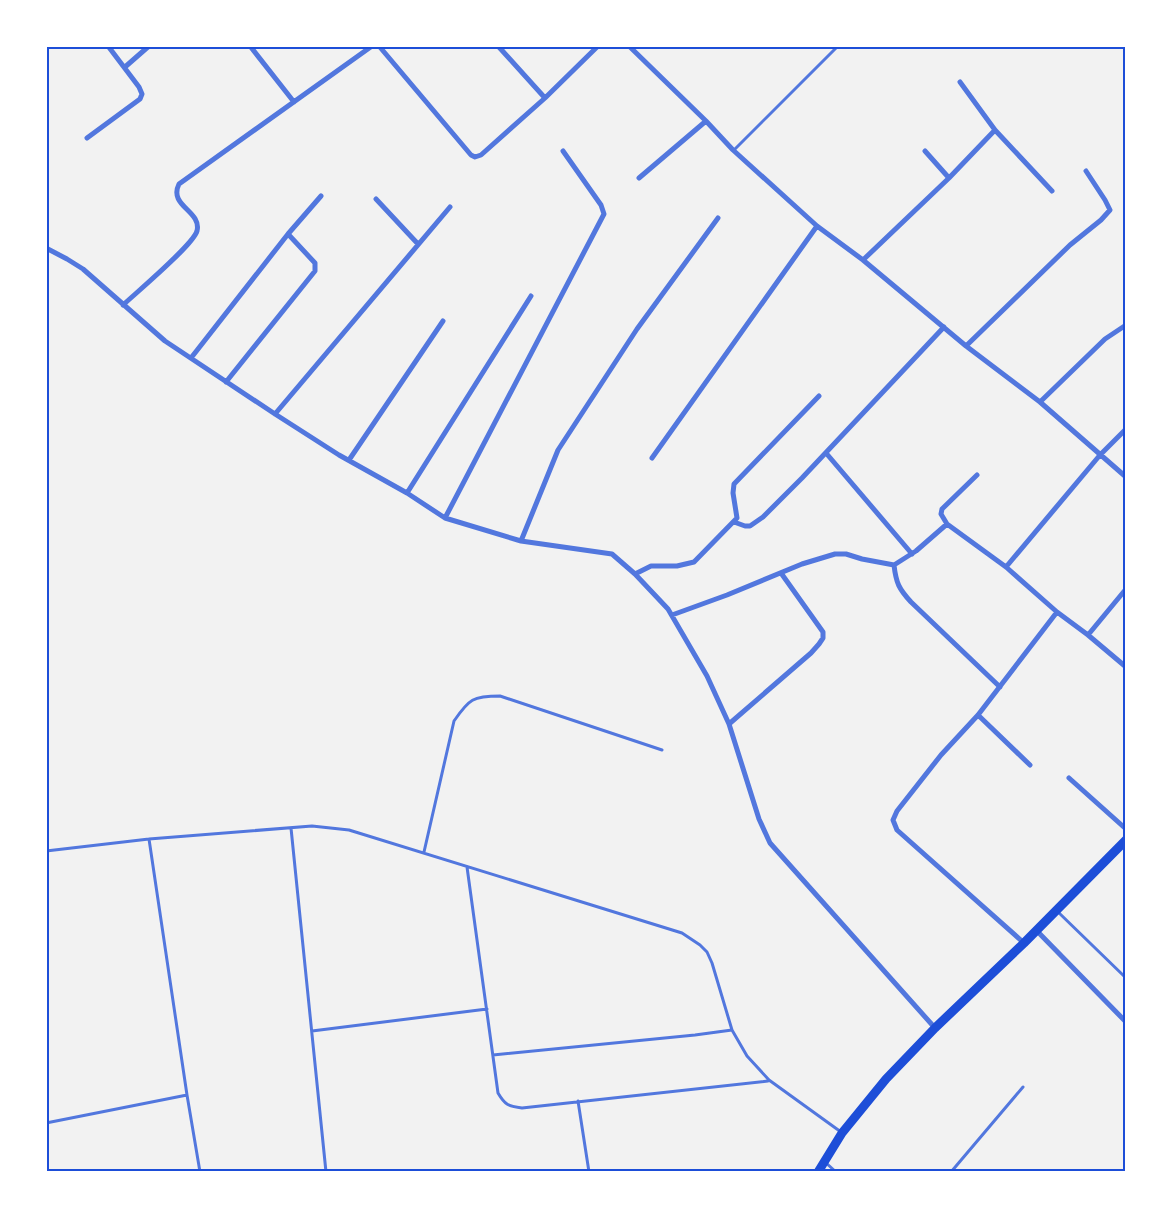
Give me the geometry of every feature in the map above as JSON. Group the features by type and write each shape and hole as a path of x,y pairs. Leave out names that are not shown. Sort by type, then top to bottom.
{"main road":[{"path":"818,1172 842,1133 886,1078 935,1028 1024,944 1126,840"}],"street":[{"path":"87,138 140,99 142,94 125,67 108,46"},
{"path":"125,67 149,46"},
{"path":"250,46 294,102"},
{"path":"123,305 190,242 198,230 194,217 176,195 179,184 372,46"},
{"path":"379,46 471,155 475,157 481,155 545,98 598,46"},
{"path":"498,46 545,98"},
{"path":"629,46 733,150 817,226 863,260 966,346 1040,402 1126,477"},
{"path":"960,82 995,130 1052,191"},
{"path":"639,178 706,121"},
{"path":"863,260 949,178 995,130"},
{"path":"925,151 949,178"},
{"path":"445,518 604,214 601,205 563,152"},
{"path":"966,346 1070,245 1101,220 1110,210 1106,200 1086,172"},
{"path":"191,358 288,234 321,196"},
{"path":"376,199 418,244"},
{"path":"275,414 450,207"},
{"path":"521,541 558,450 637,329 718,218"},
{"path":"652,458 817,226"},
{"path":"226,382 315,271 315,263 288,234"},
{"path":"46,248 67,258 83,269 165,341 275,414 445,518 521,541 612,554 635,574 668,609 707,676 729,724 759,818 770,843 935,1028"},
{"path":"407,493 531,296"},
{"path":"349,460 443,321"},
{"path":"1040,402 1105,339 1126,325"},
{"path":"734,522 750,526 763,517 826,454 944,327"},
{"path":"635,574 651,566 677,566 694,562 737,518 733,493 734,484 819,396"},
{"path":"1006,567 1100,455 1126,429"},
{"path":"826,454 912,554"},
{"path":"977,476 942,509 941,514 946,524 1006,567 1057,612 1126,667"},
{"path":"672,616 802,564 835,554 846,554 894,565 912,554 946,524"},
{"path":"894,565 896,581 910,602 1000,687"},
{"path":"729,724 811,653 823,638 823,632 781,573"},
{"path":"1088,635 1126,589"},
{"path":"1024,944 897,830 894,823 897,811 935,762 978,715 1057,612"},
{"path":"978,715 1030,765"},
{"path":"1069,778 1126,829"},
{"path":"1037,931 1126,1022"}],"lane":[{"path":"733,150 838,46"},
{"path":"424,852 454,721 465,704 482,696 500,696 662,750"},
{"path":"46,850 149,839 312,826 349,830 682,933 690,937 707,952 732,1030 747,1056 769,1080 842,1133"},
{"path":"291,828 326,1172"},
{"path":"149,839 200,1172"},
{"path":"467,866 498,1093 502,1101 508,1106 522,1108 769,1080"},
{"path":"1056,911 1126,978"},
{"path":"312,1031 487,1008"},
{"path":"493,1055 732,1030"},
{"path":"951,1172 1023,1087"},
{"path":"46,1123 188,1095"},
{"path":"578,1101 589,1172"},
{"path":"825,1162 836,1172"}]}
